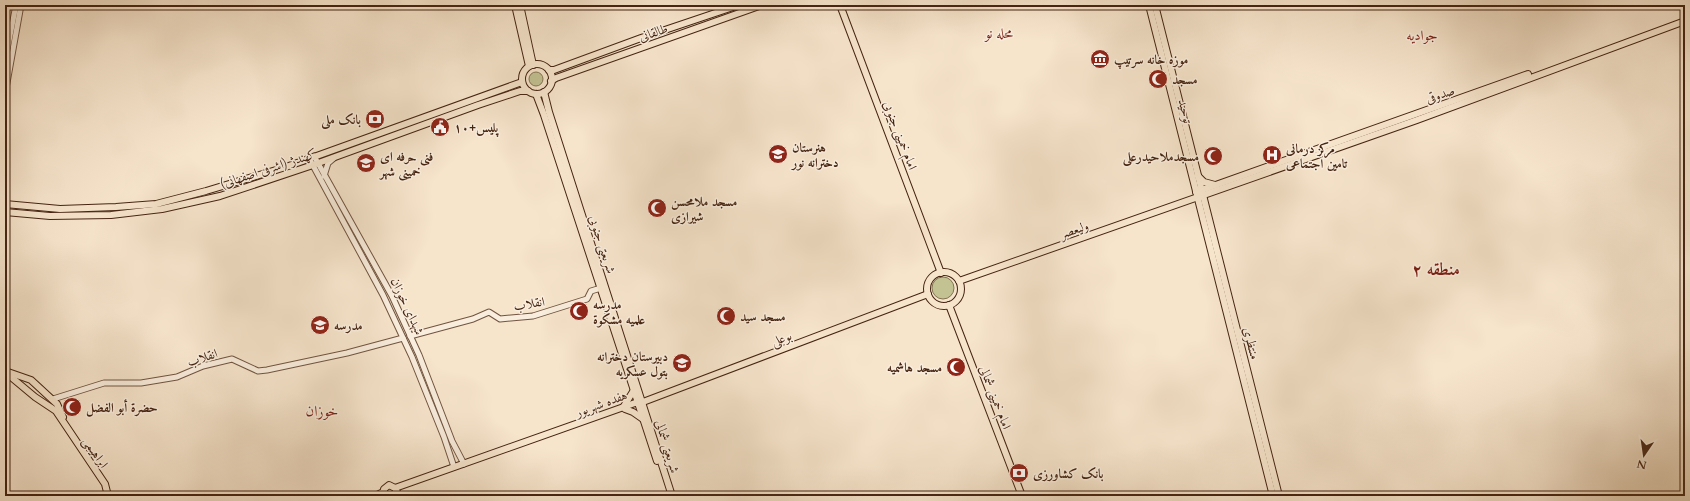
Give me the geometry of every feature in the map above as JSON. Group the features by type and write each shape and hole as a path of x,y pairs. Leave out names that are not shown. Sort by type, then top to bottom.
{"main road":[{"path":"515,5 531,65"},
{"path":"520,5 531,65"},
{"name":"طالقانی","path":"549,70 554,70 641,38 739,5"},
{"name":"طالقانی","path":"551,81 762,5"},
{"name":"امام خمینی جنوبی","path":"840,5 941,272"},
{"name":"توحید","path":"1149,5 1158,30 1198,176 1199,194"},
{"name":"توحید","path":"1154,5 1158,30 1199,194"},
{"name":"صدوقی","path":"1432,112 1685,16"},
{"name":"صدوقی","path":"1199,194 1215,192 1240,180 1332,149 1685,20"},
{"path":"520,83 528,91 536,94 544,92 548,89 551,81 549,70 542,65 531,65 523,73 520,83 520,91"},
{"name":"کهندژ (اشرفی اصفهانی)","path":"5,204 60,209 116,208 156,204 206,192 311,157 520,83"},
{"name":"کهندژ (اشرفی اصفهانی)","path":"5,212 50,216 111,215 162,209 220,196 315,164 471,107 520,91 528,91"},
{"name":"شریعتی جنوبی","path":"544,92 640,402"},
{"name":"شریعتی جنوبی","path":"536,94 544,114 634,390 640,402"},
{"path":"1198,176 1204,182 1215,185"},
{"name":"صدوقی","path":"1199,194 1215,185 1240,180"},
{"path":"1207,212 1208,203 1215,192"},
{"name":"منتظری","path":"1199,194 1207,212 1273,496"},
{"name":"منتظری","path":"1199,194 1254,409 1279,496"},
{"name":"ولیعصر","path":"959,281 1199,194"},
{"path":"941,272 952,274 959,281 959,296 949,305 938,305 930,298 928,294 927,289 930,280 941,272"},
{"name":"بوعلی","path":"640,402 928,294"},
{"name":"امام خمینی شمالی","path":"949,305 1022,496"},
{"path":"5,372 31,380 53,399 60,408 64,421"},
{"path":"5,372 35,397 55,410 64,421"},
{"path":"35,397 36,393 42,390"},
{"path":"634,390 625,408 633,412 644,421"},
{"path":"645,409 649,399"},
{"name":"هفده شهریور","path":"396,493 454,467 625,408 635,406 640,402"},
{"name":"شریعتی شمالی","path":"640,402 645,409 672,496"},
{"name":"شریعتی شمالی","path":"640,402 644,421 668,496"},
{"name":"هفده شهریور","path":"396,493 625,408"},
{"name":"ابراهیمی","path":"64,421 105,484 108,496"},
{"path":"375,496 384,494 384,489 387,486 392,486 396,493"}],"street":[{"path":"5,94 16,19 16,5"},
{"path":"5,61 21,5"},
{"name":"شهدای خوزان","path":"311,157 372,273 403,338 454,467"},
{"path":"322,177 325,169 334,157"},
{"name":"شهدای خوزان","path":"322,177 383,278 410,336 457,452 464,464"},
{"name":"انقلاب","path":"410,336 473,319 489,312 500,319 533,316 587,299 591,291 601,288"},
{"name":"انقلاب","path":"53,399 104,383 141,382 178,377 203,366 232,359 258,371 267,370 347,353 403,338"},
{"path":"450,454 457,452"}],"green space":[{"path":"533,72 539,72 543,76 543,82 539,86 533,86 529,82 529,76"},
{"path":"943,277 951,280 954,288 951,296 943,299 935,296 932,288 935,280"}],"place":[{"name":"موزه خانه سرتیپ","path":"1100,59"},
{"name":"مسجد","path":"1158,79"},
{"name":"بانک ملی","path":"375,119"},
{"name":"پلیس+۱۰","path":"440,127"},
{"name":"هنرستان دخترانه نور","path":"778,154"},
{"name":"مرکز درمانی تامین اجتماعی","path":"1272,155"},
{"name":"مسجدملاحیدرعلی","path":"1213,156"},
{"name":"فنی حرفه ای خمینی شهر","path":"366,163"},
{"name":"مسجد ملامحسن شیرازی","path":"657,208"},
{"name":"مدرسه علمیه مشکوة","path":"579,311"},
{"name":"مسجد سید","path":"726,316"},
{"name":"مدرسه","path":"320,325"},
{"name":"دبیرستان دخترانه بتول عسکریه","path":"682,363"},
{"name":"مسجد هاشمیه","path":"956,367"},
{"name":"حضرة أبو الفضل","path":"72,407"},
{"name":"بانک کشاورزی","path":"1019,473"}],"district":[{"name":"محله نو","path":"999,33"},
{"name":"جوادیه","path":"1422,35"},
{"name":"منطقه ۲","path":"1436,269"},
{"name":"خوزان","path":"322,411"}]}
